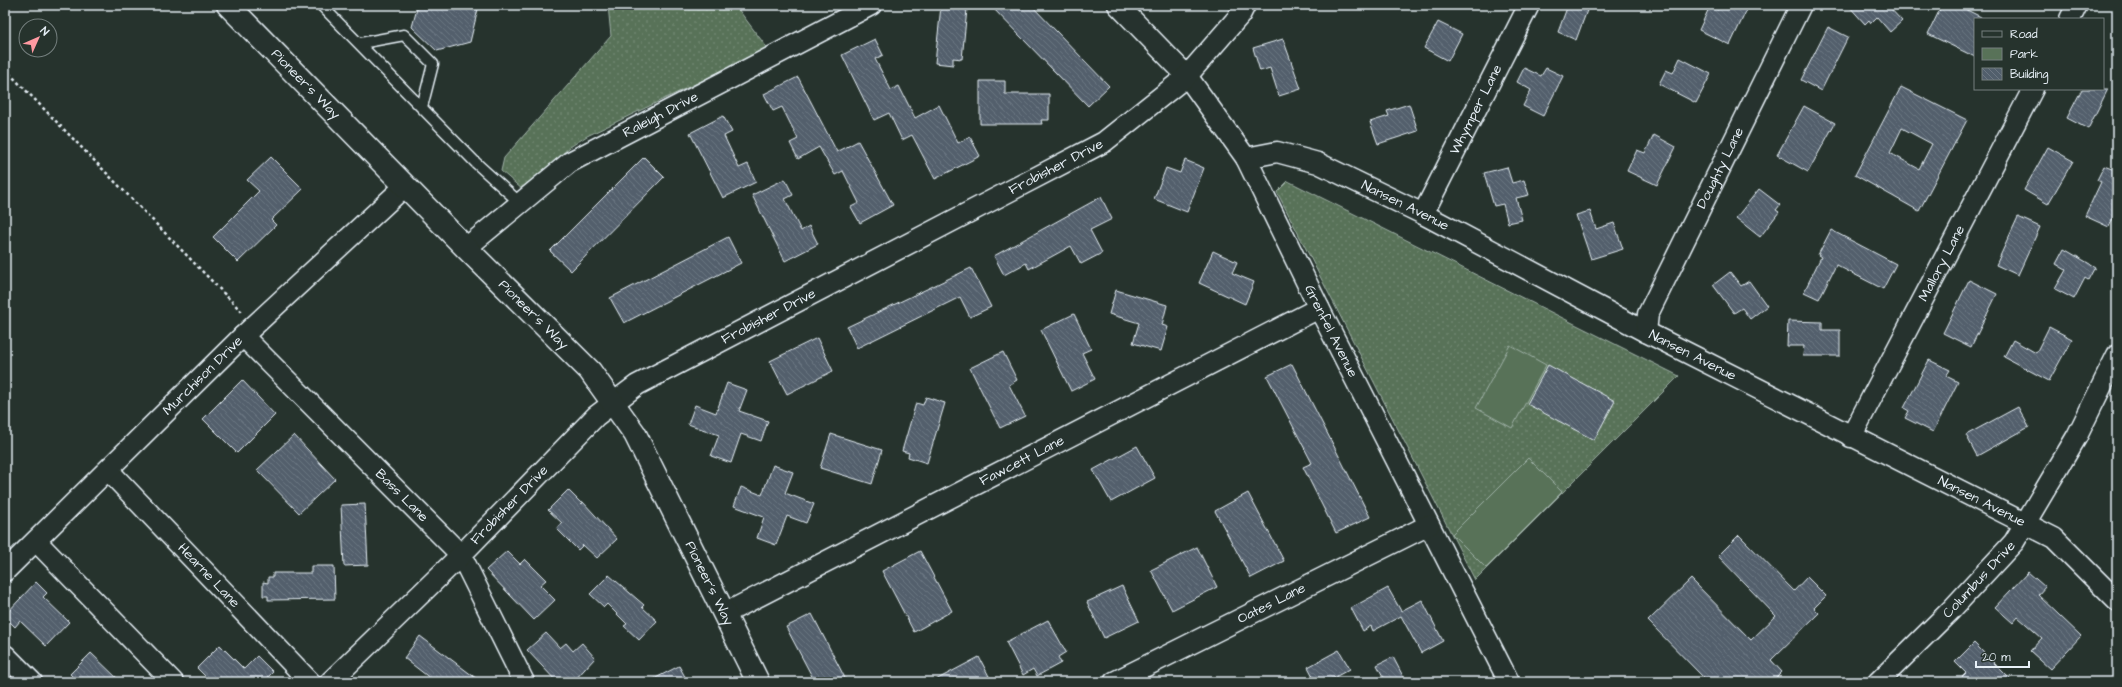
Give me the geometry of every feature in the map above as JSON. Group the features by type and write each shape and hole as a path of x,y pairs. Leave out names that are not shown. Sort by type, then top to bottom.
{"main road":[{"name":"Pioneer's Way","path":"228,5 466,248 590,370 635,434 758,682"}],"street":[{"name":"Raleigh Drive","path":"466,248 570,162 871,5"},
{"name":"Grenfel Avenue","path":"1118,5 1187,76 1246,158 1319,308 1510,682"},
{"name":"Frobisher Drive","path":"330,682 461,555 596,416 637,385 1104,142 1187,76 1240,15 1245,5"},
{"name":"Whymper Lane","path":"1423,214 1529,5"},
{"name":"Doughty Lane","path":"1646,332 1648,314 1801,5"},
{"path":"2070,18 2077,5"},
{"name":"Mallory Lane","path":"1850,437 2032,90"},
{"name":"Nansen Avenue","path":"1246,158 1277,152 1318,163 1423,214 1646,332 1850,437 2054,538 2117,602"},
{"name":"Murchison Drive","path":"5,571 249,330 405,186"},
{"name":"Fawcett Lane","path":"724,614 1319,308"},
{"name":"Bass Lane","path":"249,330 461,555 524,682"},
{"name":"Columbus Drive","path":"1878,682 1951,610 2014,542 2077,436 2117,355"},
{"name":"Hearne Lane","path":"108,470 310,682"},
{"name":"Oates Lane","path":"1114,682 1429,525"},
{"path":"36,541 173,682"},
{"path":"5,655 32,682"}],"lane":[{"path":"321,5 361,43 476,163 520,203"},
{"path":"361,43 404,35 433,64 422,107"}],"path":[{"path":"5,69 249,330"}],"green space":[{"path":"608,5 735,5 768,49 587,136 570,147 523,190 501,171 504,158 611,36"},
{"path":"1288,181 1679,376 1475,580 1277,192"},
{"path":"1510,345 1546,365 1512,428 1476,408"},
{"path":"1528,458 1562,492 1486,568 1452,534"}],"building":[{"path":"418,5 479,5 470,42 437,51 412,27"},
{"path":"990,5 1031,5 1109,86 1088,106"},
{"path":"1568,5 1589,5 1576,40 1558,32"},
{"path":"1720,5 1749,5 1730,45 1699,30 1710,6 1718,10"},
{"path":"1848,5 1891,5 1889,7 1902,21 1890,32 1877,17 1871,23 1869,20 1865,24"},
{"path":"1942,5 1957,5 1981,17 1974,18 1974,57 1928,34"},
{"path":"941,6 967,9 962,59 953,58 953,65 935,63"},
{"path":"1438,22 1462,34 1448,61 1424,48"},
{"path":"1828,27 1848,37 1821,91 1801,80"},
{"path":"875,39 883,55 875,59 891,90 899,86 915,118 939,105 958,143 970,137 980,156 935,179 912,135 902,140 889,113 874,120 842,55"},
{"path":"1283,39 1301,89 1279,96 1270,68 1260,71 1253,48"},
{"path":"1680,58 1711,74 1696,103 1659,84 1666,70 1673,73"},
{"path":"1524,68 1541,76 1546,68 1563,76 1543,116 1523,106 1531,90 1517,82"},
{"path":"798,77 837,152 858,141 893,205 860,223 851,207 859,203 843,171 835,175 819,147 798,159 790,143 798,139 782,107 773,111 764,94"},
{"path":"980,81 1005,81 1005,94 1049,94 1049,120 1041,120 1042,124 980,124"},
{"path":"1901,87 1967,120 1919,211 1855,175","holes":["1902,128 1932,144 1919,169 1890,153"]},
{"path":"2108,89 2088,129 2067,118 2081,90"},
{"path":"1409,104 1418,131 1378,144 1370,122 1389,116 1387,111"},
{"path":"1804,106 1835,123 1808,172 1777,155"},
{"path":"723,116 732,132 724,136 739,168 748,164 756,182 723,198 690,133"},
{"path":"1654,135 1676,147 1657,185 1627,171 1637,150 1645,153"},
{"path":"2048,147 2073,161 2048,204 2024,190"},
{"path":"271,157 303,189 271,220 276,225 238,262 213,237 259,191 247,180"},
{"path":"644,157 664,177 571,271 550,251"},
{"path":"1185,160 1204,168 1187,212 1154,199 1166,168 1180,173"},
{"path":"2104,166 2117,171 2117,210 2109,227 2085,216 2101,182 2097,180"},
{"path":"1507,167 1512,183 1524,180 1529,195 1516,198 1522,220 1508,223 1503,204 1494,206 1484,173"},
{"path":"785,179 793,195 785,199 801,231 809,226 818,244 785,261 752,195"},
{"path":"1759,189 1780,205 1776,210 1779,212 1760,237 1736,218"},
{"path":"1101,197 1112,219 1090,230 1102,253 1081,264 1071,246 1029,269 1026,263 1004,275 994,256"},
{"path":"1590,211 1596,229 1614,223 1623,249 1591,259 1576,215"},
{"path":"2018,217 2040,227 2018,275 1996,265"},
{"path":"1831,230 1896,264 1883,289 1836,265 1819,299 1804,292 1821,257 1818,255"},
{"path":"728,237 741,263 624,323 610,298"},
{"path":"2064,249 2095,267 2088,280 2085,278 2074,299 2055,289 2066,270 2056,264"},
{"path":"1213,251 1237,262 1232,273 1254,282 1245,304 1199,283"},
{"path":"971,268 991,307 970,317 960,297 857,348 847,327"},
{"path":"1730,272 1741,286 1749,281 1767,306 1750,319 1742,308 1734,313 1713,285"},
{"path":"1969,280 1997,294 1971,347 1943,333"},
{"path":"1116,290 1167,305 1162,325 1168,327 1161,351 1133,343 1139,323 1109,314"},
{"path":"1074,314 1091,349 1082,353 1095,379 1071,391 1041,330"},
{"path":"1788,321 1822,322 1822,330 1840,330 1840,356 1803,356 1804,346 1787,346"},
{"path":"2049,327 2072,339 2049,381 2004,357 2013,340 2036,353"},
{"path":"817,338 833,371 787,394 770,361"},
{"path":"1003,352 1017,380 1009,385 1025,416 1000,428 970,368"},
{"path":"1929,360 1950,370 1946,376 1958,382 1933,432 1905,418 1909,411 1904,408"},
{"path":"1292,364 1370,517 1336,533 1303,467 1312,463 1267,376"},
{"path":"1548,365 1615,401 1594,440 1527,404"},
{"path":"242,380 275,415 237,453 203,419"},
{"path":"727,383 747,390 739,411 768,421 761,441 741,434 731,463 711,456 719,435 688,424 695,405 716,413"},
{"path":"926,397 945,403 927,463 908,457 909,453 902,451 916,403 923,405"},
{"path":"2018,407 2029,427 1977,456 1966,435"},
{"path":"831,434 882,450 872,484 820,468"},
{"path":"294,435 335,479 299,513 257,470"},
{"path":"1137,446 1155,478 1111,502 1093,470"},
{"path":"773,465 793,472 785,493 814,504 806,523 787,516 776,545 757,538 764,517 734,506 741,487 762,495"},
{"path":"568,490 582,504 583,502 617,539 597,558 583,545 578,550 557,529 562,523 548,510"},
{"path":"1248,493 1284,561 1251,578 1215,511"},
{"path":"365,504 368,565 344,566 341,505"},
{"path":"1739,535 1794,591 1807,577 1826,596 1814,608 1819,613 1771,660 1782,672 1772,682 1708,682 1648,621 1691,579 1751,640 1776,616 1718,556"},
{"path":"1197,547 1217,587 1172,610 1151,570"},
{"path":"507,551 520,564 525,559 546,580 540,585 555,600 534,620 486,570"},
{"path":"920,551 952,611 914,632 882,571"},
{"path":"311,566 334,566 335,599 268,600 268,596 263,596 263,582 268,583 268,577 273,577 273,573 311,573"},
{"path":"2028,572 2045,587 2038,595 2081,636 2050,669 2030,651 2042,638 2018,617 2013,623 1995,607"},
{"path":"609,575 644,605 642,607 657,621 639,640 624,626 627,624 607,604 604,607 590,594"},
{"path":"36,582 47,593 43,597 69,622 46,646 20,621 15,627 5,617 5,615"},
{"path":"1122,586 1139,621 1104,638 1087,602"},
{"path":"1388,588 1401,611 1422,600 1443,641 1421,653 1401,616 1373,631 1371,626 1363,631 1351,608"},
{"path":"812,614 847,682 815,682 786,627"},
{"path":"1048,620 1066,652 1058,657 1061,663 1037,676 1033,669 1023,675 1006,642"},
{"path":"546,633 560,648 566,643 573,651 582,643 595,658 573,682 557,682 527,650"},
{"path":"420,636 481,682 435,682 404,658"},
{"path":"1974,643 2013,682 1957,682 1966,673 1955,662"},
{"path":"220,645 244,669 257,656 273,672 263,682 211,682 197,668"},
{"path":"1339,650 1350,669 1326,682 1316,682 1308,667"},
{"path":"91,653 121,682 78,682 70,674"},
{"path":"979,657 992,682 932,682"},
{"path":"1393,657 1406,682 1386,682 1377,665"},
{"path":"679,666 688,682 648,682"}]}
